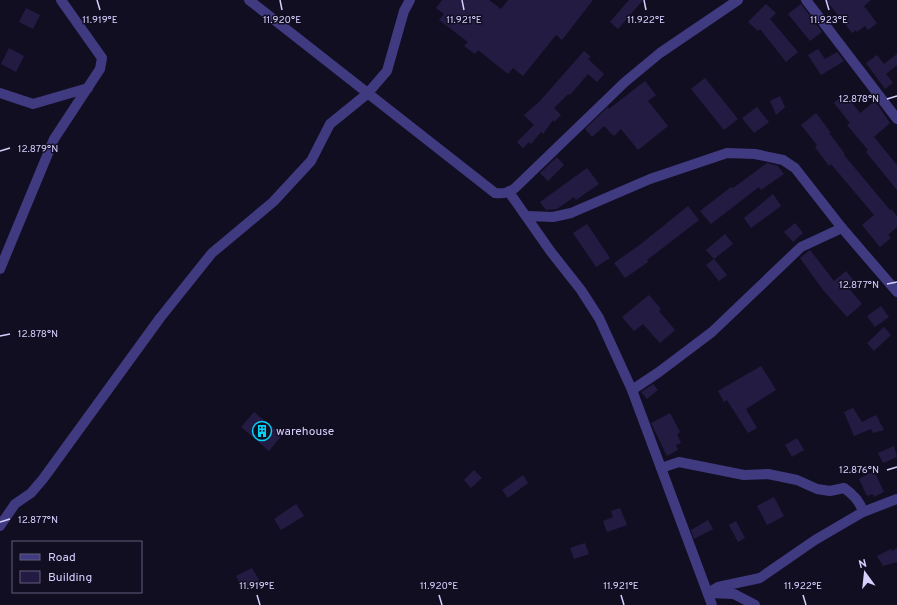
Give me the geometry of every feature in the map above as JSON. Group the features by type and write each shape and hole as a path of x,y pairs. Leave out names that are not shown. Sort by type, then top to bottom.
{"street":[{"path":"0,269 54,140 100,69 102,58 61,0"},
{"path":"250,0 367,94 495,193 509,192 625,82 660,53 738,0"},
{"path":"0,526 15,504 31,493 43,479 160,318 212,253 272,202 310,160 330,124 367,94 387,71 404,11 410,0"},
{"path":"806,0 897,119"},
{"path":"0,93 33,104 88,88"},
{"path":"526,216 553,217 572,213 650,179 727,153 755,154 783,160 795,168 842,228 897,292"},
{"path":"509,192 599,318 632,390 712,605"},
{"path":"632,390 659,372 712,332 801,247 842,228"},
{"path":"661,468 679,462 744,475 768,474 796,480 817,489 830,491 844,488 851,492 861,504 863,512"},
{"path":"708,593 718,587 760,578 816,540 863,512 897,499"},
{"path":"708,593 734,594 755,605"}],"building":[{"path":"442,0 489,0 501,9 508,0 593,0 562,40 556,35 523,76 513,68 508,74 478,50 475,54 464,46 468,42 439,20 444,14 436,8"},
{"path":"629,0 643,0 618,29 610,22"},
{"path":"826,0 871,0 864,6 877,23 868,30 865,26 857,32 856,30 852,33"},
{"path":"766,4 776,13 770,19 798,52 786,62 760,29 758,31 748,22"},
{"path":"801,4 822,32 810,41 788,14"},
{"path":"26,8 40,15 33,29 19,22"},
{"path":"9,48 24,56 16,72 1,64"},
{"path":"818,49 825,59 837,52 844,61 821,75 808,55"},
{"path":"584,51 591,57 588,59 604,74 597,82 588,74 570,95 568,94 554,108 561,115 554,122 553,120 543,134 541,132 531,144 529,142 523,148 517,142 534,125 524,115 540,101"},
{"path":"897,54 897,65 886,74 893,83 885,89 866,63 877,55 884,64"},
{"path":"705,78 738,119 724,130 691,89"},
{"path":"645,81 656,95 648,101 668,126 638,150 621,129 614,136 604,126 592,137 585,129 608,107 609,109"},
{"path":"845,94 860,113 875,101 890,123 874,137 897,165 897,190 866,152 868,150 847,125 850,123 834,103"},
{"path":"780,96 785,107 776,115 770,101"},
{"path":"757,107 769,122 754,133 742,118"},
{"path":"816,113 845,154 844,155 890,210 891,209 897,216 897,227 888,235 891,238 880,247 862,225 874,215 831,164 829,166 815,147 817,145 801,125"},
{"path":"557,157 564,165 548,181 540,173"},
{"path":"767,163 778,166 784,174 761,190 759,187 711,224 700,211 731,187 733,188"},
{"path":"587,168 599,184 576,200 574,197 557,209 546,210 540,202"},
{"path":"773,194 781,206 751,228 744,218"},
{"path":"688,206 699,220 647,260 648,262 625,278 614,263 641,244"},
{"path":"795,223 803,233 793,242 784,232"},
{"path":"587,224 610,258 596,267 573,233"},
{"path":"725,234 733,244 714,259 706,250"},
{"path":"810,250 834,281 846,271 854,281 847,286 862,304 847,317 823,290 800,258"},
{"path":"714,259 727,275 719,281 706,265"},
{"path":"649,295 661,309 659,311 675,330 660,343 643,324 634,331 622,317"},
{"path":"881,306 889,317 875,327 867,316"},
{"path":"884,327 891,335 874,351 867,343"},
{"path":"761,366 776,390 746,409 757,428 748,433 727,400 724,402 718,391"},
{"path":"653,384 658,390 647,399 641,392"},
{"path":"853,408 862,422 876,415 884,430 873,433 871,429 854,436 844,412"},
{"name":"warehouse","path":"254,412 282,435 269,451 241,427"},
{"path":"670,413 680,432 677,434 681,443 676,445 678,450 667,456 651,423"},
{"path":"797,438 804,450 792,457 785,445"},
{"path":"894,446 897,457 883,463 878,453"},
{"path":"474,470 482,478 471,488 464,480"},
{"path":"874,471 884,492 874,497 873,494 867,496 859,479"},
{"path":"523,475 528,483 508,498 502,490"},
{"path":"774,497 784,516 767,525 757,506"},
{"path":"296,504 304,516 281,530 274,519"},
{"path":"620,508 627,525 607,532 603,521 613,517 611,511"},
{"path":"708,520 713,529 694,539 691,530"},
{"path":"736,521 745,538 738,542 729,525"},
{"path":"585,543 589,554 574,559 570,548"},
{"path":"897,548 897,562 883,566 877,556 891,549 892,551"},
{"path":"252,568 260,582 243,590 236,576"}],"place":[{"name":"warehouse","path":"262,431"}]}
